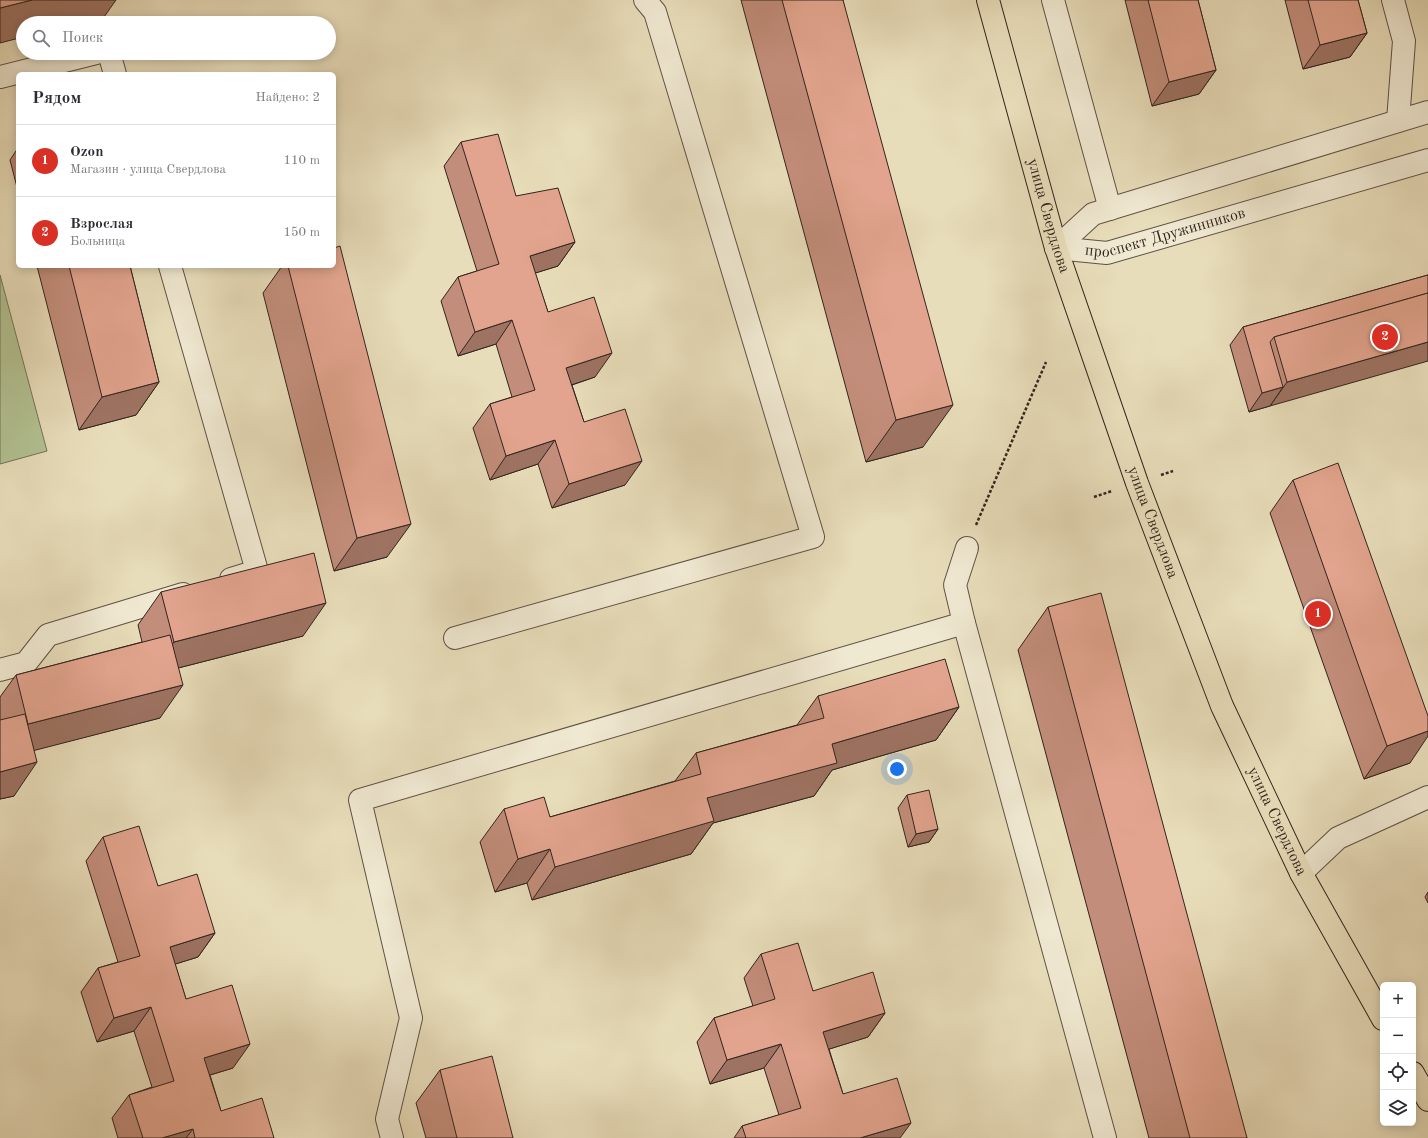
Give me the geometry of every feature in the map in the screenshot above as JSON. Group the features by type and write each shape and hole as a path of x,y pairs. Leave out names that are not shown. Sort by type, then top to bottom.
{"main road":[{"name":"улица Свердлова","path":"988,0 1056,248 1137,483 1222,706 1301,872 1382,1018"},
{"path":"1416,1078 1428,1100"}],"street":[{"path":"455,638 813,537 655,12 646,0"},
{"path":"1053,0 1110,209"},
{"path":"1393,0 1404,41 1398,121"},
{"path":"20,72 68,60"},
{"path":"111,60 114,72"},
{"path":"0,77 16,73"},
{"name":"проспект Дружинников","path":"1056,248 1093,214 1428,112"},
{"name":"проспект Дружинников","path":"1056,248 1107,253 1428,160"},
{"path":"0,670 26,663 48,635 257,570 171,268"},
{"path":"968,548 955,585 964,623 1105,1138"},
{"path":"392,1138 387,1119 411,1018 360,800 964,623"},
{"path":"1301,872 1338,838 1428,797"}],"path":[{"path":"981,512 1046,362"}],"green space":[{"path":"0,275 47,451 0,464"}],"building":[{"path":"0,0 32,0 0,8"},
{"path":"782,0 843,0 953,405 896,420"},
{"path":"1148,0 1198,0 1216,70 1169,82"},
{"path":"1308,0 1358,0 1367,33 1320,45"},
{"path":"498,134 516,196 558,188 575,242 530,256 548,312 594,297 612,353 566,368 584,422 625,409 642,461 569,484 555,440 506,456 490,404 535,390 512,320 475,332 458,277 499,264 461,142"},
{"path":"340,246 411,524 357,538 289,268 336,268 336,247"},
{"path":"70,268 130,268 159,382 102,397"},
{"path":"1428,275 1428,293 1274,337 1270,342 1283,387 1262,393 1243,327"},
{"path":"1428,293 1428,342 1287,382 1274,337"},
{"path":"1338,463 1428,716 1428,731 1387,746 1293,480"},
{"path":"314,553 326,603 174,642 161,592"},
{"path":"1101,593 1247,1138 1190,1138 1048,607"},
{"path":"170,635 183,685 28,724 16,675"},
{"path":"945,659 959,707 832,744 837,763 707,798 714,821 555,867 550,849 518,859 504,809 544,797 550,817 701,774 696,753 824,718 818,696"},
{"path":"25,714 37,762 0,772 0,720"},
{"path":"929,790 938,829 916,834 907,795"},
{"path":"139,826 158,886 197,874 215,933 170,947 186,999 232,985 250,1044 204,1058 221,1111 262,1098 274,1138 195,1138 193,1129 162,1138 143,1138 129,1095 174,1081 151,1007 114,1018 98,968 140,956 103,837"},
{"path":"798,943 813,991 873,972 885,1013 823,1032 843,1094 897,1078 911,1123 860,1138 746,1138 742,1126 801,1108 781,1044 727,1060 714,1018 775,999 761,954"},
{"path":"492,1056 513,1138 457,1138 440,1070"}],"place":[{"name":"Взрослая","path":"1385,337"},
{"name":"Ozon","path":"1318,614"}]}
